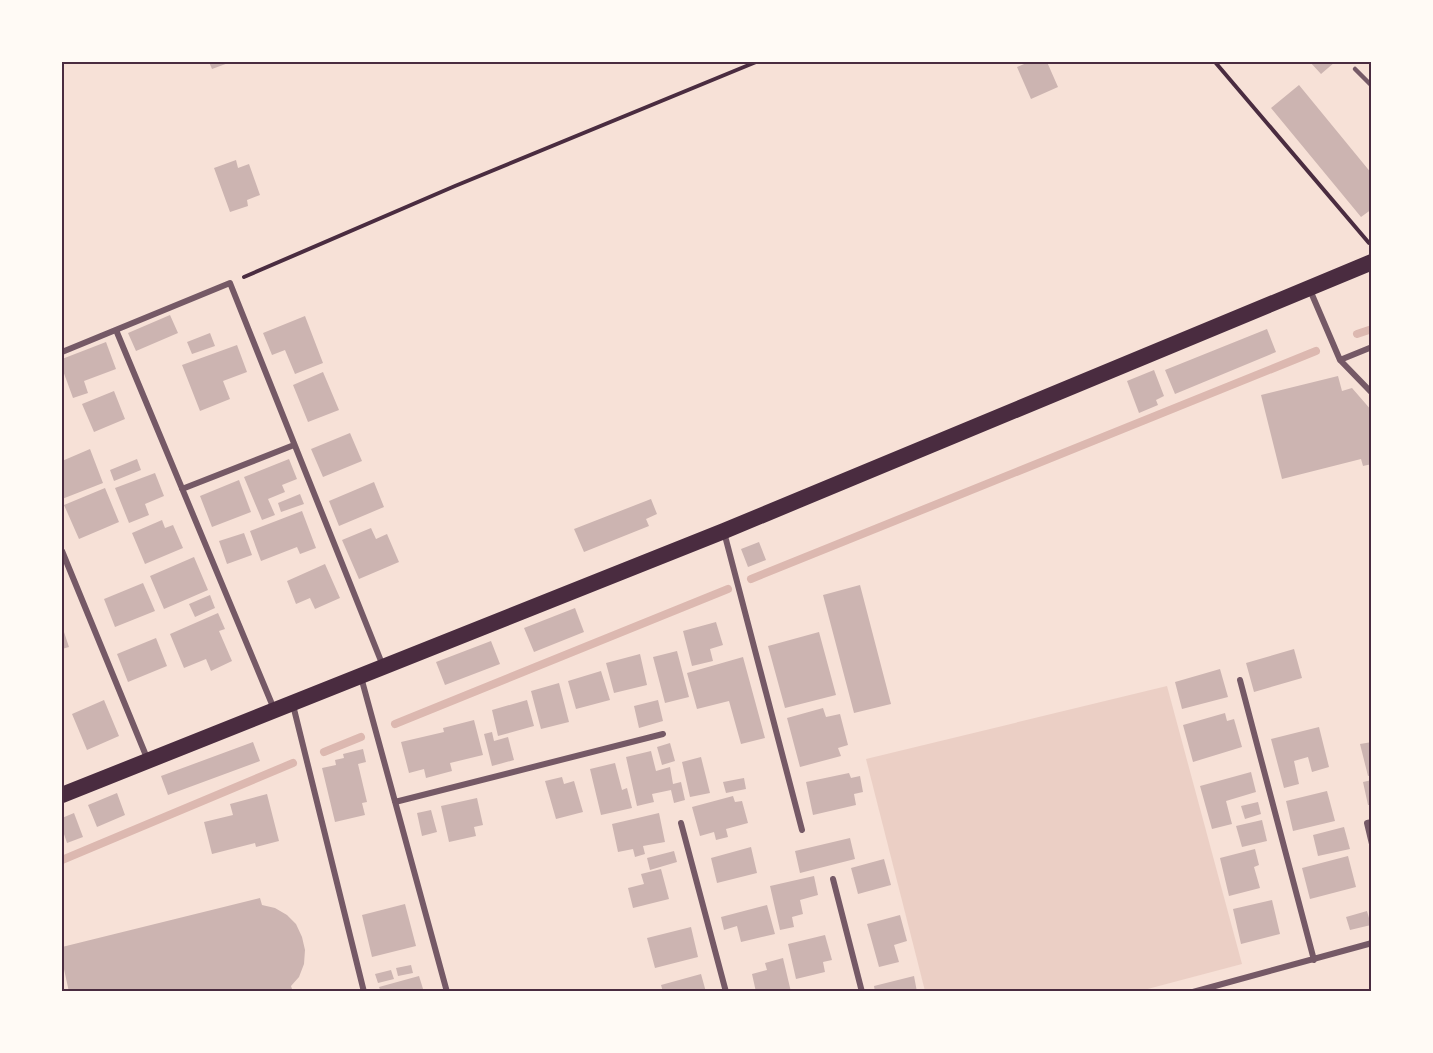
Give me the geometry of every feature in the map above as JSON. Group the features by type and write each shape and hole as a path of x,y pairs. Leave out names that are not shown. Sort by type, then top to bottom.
{"highway":[{"path":"62,795 724,531 1371,262"}],"street":[{"path":"62,352 230,283 383,667"},
{"path":"1309,287 1340,360 1371,393"},
{"path":"116,330 275,711"},
{"path":"1340,360 1371,347"},
{"path":"182,489 294,445"},
{"path":"724,531 802,830"},
{"path":"62,551 148,760"},
{"path":"361,675 447,992"},
{"path":"1240,680 1314,960"},
{"path":"292,704 364,992"},
{"path":"395,802 663,734"},
{"path":"1371,822 1367,823 1371,844"},
{"path":"681,823 726,992"},
{"path":"833,879 862,992"},
{"path":"1193,992 1371,943"}],"lane":[{"path":"1355,69 1371,86"}],"path":[{"path":"230,283 455,186 756,62"},
{"path":"1215,62 1371,246"}],"shaded area":[{"path":"1167,686 1242,964 1140,991 925,991 866,759"}],"building":[{"path":"209,62 231,62 212,69"},
{"path":"1029,62 1047,62 1058,87 1031,99 1017,67"},
{"path":"1310,62 1335,62 1321,74"},
{"path":"1299,85 1372,174 1372,209 1361,217 1271,108"},
{"path":"236,160 238,168 249,164 260,195 247,200 248,206 230,212 214,168"},
{"path":"170,315 178,333 136,351 128,333"},
{"path":"305,316 323,363 295,374 285,350 272,355 263,333"},
{"path":"1267,329 1276,352 1175,394 1165,370"},
{"path":"210,333 215,346 192,354 187,342"},
{"path":"106,342 116,369 84,381 88,393 73,398 62,368 62,359"},
{"path":"237,345 247,372 223,381 230,399 200,411 182,365"},
{"path":"1154,370 1164,396 1156,400 1158,405 1139,413 1127,381"},
{"path":"323,372 339,410 308,422 293,385"},
{"path":"1338,376 1342,391 1352,388 1372,411 1372,464 1363,466 1361,459 1282,479 1261,395"},
{"path":"114,391 125,419 94,432 82,404"},
{"path":"350,433 362,461 323,477 311,449"},
{"path":"90,449 103,483 62,499 62,461"},
{"path":"137,459 141,470 114,481 110,470"},
{"path":"289,459 297,479 282,485 285,492 268,499 275,515 262,520 244,477"},
{"path":"155,473 164,496 145,504 149,515 129,523 115,488"},
{"path":"239,480 251,512 212,527 200,496"},
{"path":"374,482 384,507 339,526 329,501"},
{"path":"105,488 119,522 79,539 64,505"},
{"path":"300,494 304,504 281,512 278,503"},
{"path":"651,499 657,514 646,519 649,526 584,552 574,529"},
{"path":"302,511 316,548 300,554 297,547 261,561 250,531"},
{"path":"162,520 165,528 173,525 183,548 145,564 132,533"},
{"path":"371,528 376,539 387,534 399,562 359,579 342,540"},
{"path":"244,533 252,555 227,564 219,541"},
{"path":"759,542 766,560 748,567 741,549"},
{"path":"194,557 208,590 164,609 150,576"},
{"path":"325,564 340,598 315,609 310,598 296,604 287,581"},
{"path":"143,583 155,611 115,627 104,599"},
{"path":"860,585 891,704 854,713 823,595"},
{"path":"210,595 215,608 195,617 189,604"},
{"path":"575,608 584,632 534,652 524,628"},
{"path":"218,613 225,629 219,631 232,661 211,671 206,659 184,668 170,634"},
{"path":"716,622 723,645 710,649 713,661 692,666 683,631"},
{"path":"62,626 69,647 62,649"},
{"path":"819,632 836,695 785,708 768,646"},
{"path":"156,638 167,666 128,682 117,654"},
{"path":"491,641 500,664 445,685 436,662"},
{"path":"1294,649 1302,678 1254,692 1246,663"},
{"path":"677,651 689,697 665,703 653,657"},
{"path":"640,654 647,685 614,693 606,663"},
{"path":"743,657 765,738 741,744 729,701 697,709 687,673"},
{"path":"1220,669 1228,697 1182,709 1175,682"},
{"path":"601,671 610,700 576,709 568,681"},
{"path":"559,683 569,722 541,729 531,691"},
{"path":"104,700 119,736 87,750 72,714"},
{"path":"527,700 534,726 498,736 492,710"},
{"path":"658,700 663,721 639,728 634,706"},
{"path":"823,708 826,717 840,714 848,745 838,748 841,756 800,767 787,718"},
{"path":"1225,713 1227,721 1234,719 1242,747 1193,762 1183,725"},
{"path":"474,720 483,755 450,763 452,771 426,778 424,769 409,773 401,742 444,732 443,728"},
{"path":"1319,727 1329,767 1312,772 1308,757 1294,761 1299,784 1284,788 1271,739"},
{"path":"492,732 494,741 508,737 514,760 492,766 484,734"},
{"path":"253,742 260,761 168,795 161,776"},
{"path":"1372,742 1372,775 1368,776 1360,744"},
{"path":"670,743 675,761 662,765 657,747"},
{"path":"363,749 366,762 358,764 367,802 362,803 365,815 335,822 322,768 336,765 335,760 344,758 343,754"},
{"path":"651,751 656,771 670,767 673,784 681,782 685,800 674,803 671,790 652,794 654,802 637,806 626,757"},
{"path":"701,757 710,793 690,797 682,762"},
{"path":"615,763 622,790 627,788 632,808 601,815 590,769"},
{"path":"1251,772 1256,792 1226,801 1232,824 1212,829 1200,786"},
{"path":"849,773 851,778 860,776 863,792 854,794 856,805 813,815 806,782"},
{"path":"562,777 564,784 574,781 583,812 556,819 545,781"},
{"path":"744,778 746,789 726,793 723,782"},
{"path":"1372,780 1372,805 1368,805 1363,782"},
{"path":"1327,791 1335,821 1293,831 1286,801"},
{"path":"117,793 125,815 97,827 88,805"},
{"path":"267,794 279,841 256,847 255,843 212,854 204,822 233,815 230,804"},
{"path":"733,796 735,802 742,801 748,823 726,829 728,837 716,840 714,832 700,836 692,807"},
{"path":"477,798 483,825 474,827 476,836 449,842 441,806"},
{"path":"1258,802 1261,814 1245,819 1241,806"},
{"path":"431,810 437,832 422,836 417,813"},
{"path":"74,813 83,837 67,843 62,828 62,818"},
{"path":"659,813 665,842 643,846 645,854 635,857 633,849 618,852 612,824"},
{"path":"1262,820 1267,841 1242,847 1236,826"},
{"path":"1344,827 1350,849 1318,856 1313,835"},
{"path":"850,838 855,859 800,873 795,851"},
{"path":"751,847 757,873 717,883 711,858"},
{"path":"1255,849 1259,865 1254,867 1260,888 1229,896 1220,858"},
{"path":"674,851 677,862 650,870 647,858"},
{"path":"1348,856 1356,887 1310,899 1302,868"},
{"path":"884,859 891,885 858,894 851,868"},
{"path":"661,869 669,899 633,908 628,888 644,884 641,874"},
{"path":"814,876 818,895 800,900 803,914 792,917 794,927 780,930 770,886"},
{"path":"260,898 262,905 275,908 287,915 296,924 302,937 305,950 304,964 299,977 291,986 293,992 69,992 62,960 62,947"},
{"path":"1272,900 1280,934 1241,944 1233,909"},
{"path":"405,904 416,946 372,957 362,915"},
{"path":"767,905 775,934 741,942 737,926 724,930 721,917"},
{"path":"1367,911 1371,925 1350,930 1346,917"},
{"path":"900,915 907,941 894,945 899,962 879,967 867,924"},
{"path":"691,927 698,957 655,968 647,938"},
{"path":"825,935 832,960 823,962 825,972 796,979 788,944"},
{"path":"783,958 791,992 756,992 752,974 767,970 765,963"},
{"path":"411,965 413,973 398,976 396,968"},
{"path":"391,970 394,979 378,983 375,974"},
{"path":"701,974 706,992 663,992 661,985"},
{"path":"419,976 424,992 381,992 379,987"},
{"path":"914,976 917,992 875,992 874,986"}],"waterway":[{"path":"1357,334 1372,329"},
{"path":"751,579 1316,351"},
{"path":"395,724 728,589"},
{"path":"324,752 361,737"},
{"path":"62,860 293,763"}]}
